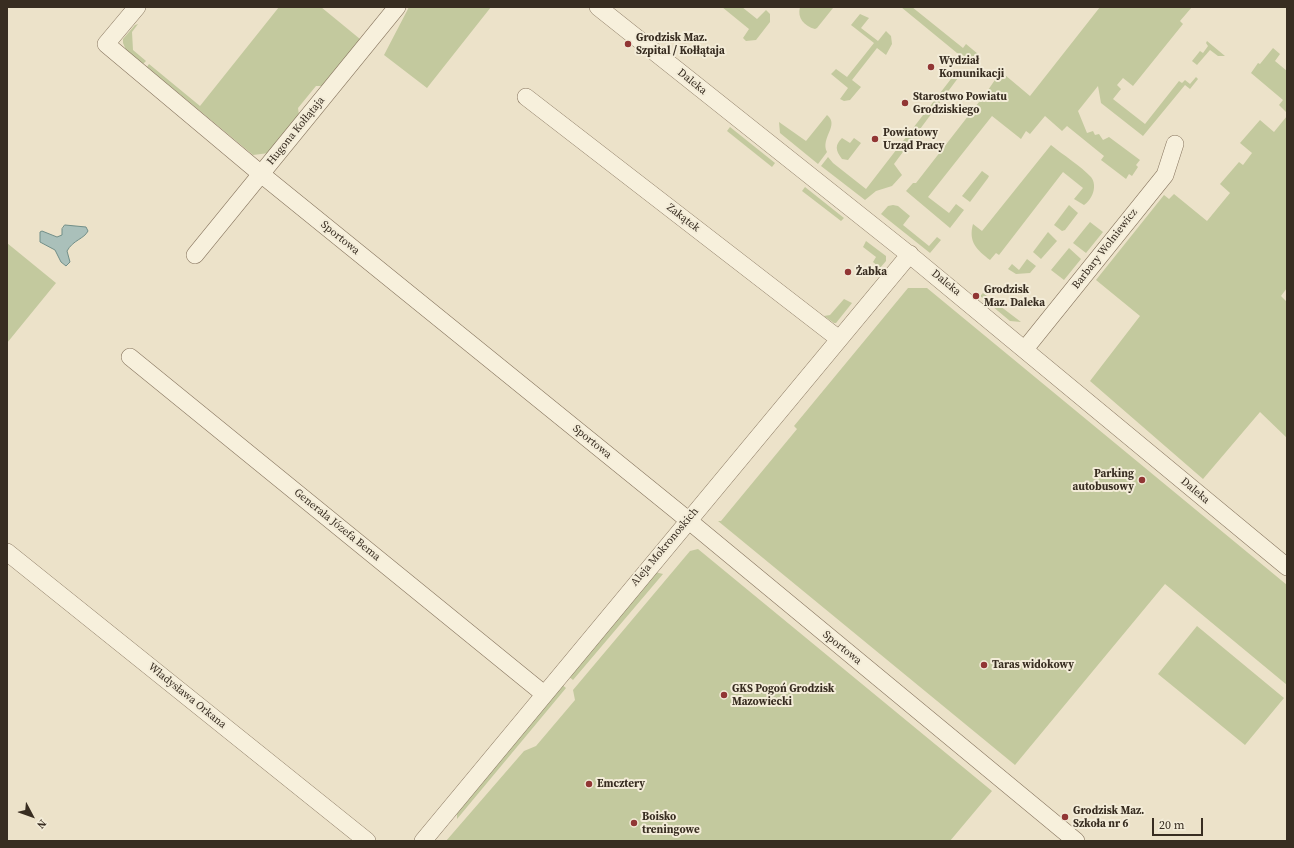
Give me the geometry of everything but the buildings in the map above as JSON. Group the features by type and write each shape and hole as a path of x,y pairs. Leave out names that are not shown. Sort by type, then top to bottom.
{"street":[{"name":"Sportowa","path":"137,7 106,44 261,174 688,520 1076,841"},
{"name":"Hugona Kołłątaja","path":"195,255 397,7"},
{"name":"Daleka","path":"598,7 910,254 1287,567"},
{"name":"Zakątek","path":"526,97 839,339"},
{"name":"Barbary Wolniewicz","path":"1025,349 1165,174 1175,144"},
{"name":"Aleja Mokronoskich","path":"423,841 910,254"},
{"name":"Generała Józefa Bema","path":"130,357 544,694"},
{"name":"Władysława Orkana","path":"7,552 367,841"}],"green space":[{"path":"279,7 321,7 360,39 323,86 316,86 298,108 299,115 269,153 253,155 147,67 149,64 200,106"},
{"path":"409,7 491,7 427,88 384,55"},
{"path":"722,7 742,7 757,19 766,10 770,14 770,22 756,40 746,41 743,38 749,29"},
{"path":"800,7 833,8 815,29 802,21 799,11"},
{"path":"901,7 912,7 963,48 966,44 978,54 970,58 957,53"},
{"path":"1100,7 1192,7 1180,21 1183,24 1133,86 1123,78 1117,85 1121,89 1113,99 1145,124 1179,81 1182,83 1185,80 1190,84 1196,77 1198,79 1190,89 1185,85 1143,136 1101,103 1098,86 1078,111 1087,133 1093,131 1095,135 1099,134 1103,140 1109,137 1140,160 1136,165 1138,167 1132,176 1129,174 1126,179 1101,160 1104,156 1067,126 1062,131 1045,116 1030,134 1026,131 1021,139 992,116 928,197 949,213 956,204 964,210 950,228 906,191 913,183 916,183 999,74 1005,75 1030,96"},
{"path":"860,14 869,18 861,28 878,41 886,31 891,36 892,44 886,55 877,48 852,80 861,87 850,100 844,101 840,99 848,88 831,74 836,69 847,77 874,43 851,25"},
{"path":"138,24 132,32 133,50 146,61 143,64 126,50 123,43 123,39 135,25"},
{"path":"1207,41 1225,56 1218,56 1210,50 1197,65 1192,61 1200,51 1203,53 1208,46 1206,43"},
{"path":"1273,48 1280,54 1275,61 1287,71 1287,113 1279,105 1283,100 1251,73 1258,63 1260,64"},
{"path":"954,75 958,78 894,164 902,175 892,186 876,191 865,200 821,166 828,157 833,163 866,189"},
{"path":"827,115 832,123 826,142 827,152 818,164 780,133 779,122 806,141"},
{"path":"1287,116 1287,288 1281,296 1287,302 1287,438 1260,412 1203,479 1090,381 1140,316 1096,280 1164,195 1169,199 1174,194 1207,221 1230,193 1220,184 1239,162 1243,165 1252,153 1240,143 1260,120 1274,132"},
{"path":"730,127 775,163 772,167 727,131"},
{"path":"842,138 850,143 854,138 861,143 848,160 842,159 837,150 837,145"},
{"path":"1051,145 1091,177 1094,184 1092,196 1084,205 1074,199 1083,188 1063,172 999,255 996,253 990,260 981,253 973,241 973,224 982,231"},
{"path":"982,171 989,176 970,202 962,196"},
{"path":"805,187 844,218 841,221 802,191"},
{"path":"1069,205 1078,213 1065,230 1062,231 1054,225"},
{"path":"888,206 898,206 910,216 903,225 929,246 937,237 941,240 930,253 881,214"},
{"path":"1090,222 1103,232 1086,253 1073,243"},
{"path":"1048,232 1057,241 1041,259 1033,252"},
{"path":"866,241 886,256 886,261 880,268 873,262 876,257 863,247"},
{"path":"7,243 56,283 7,343"},
{"path":"1069,248 1081,259 1064,280 1051,270"},
{"path":"1027,259 1036,266 1030,273 1016,274 1008,269 1012,264 1019,270"},
{"path":"908,288 927,288 1287,585 1287,685 1165,584 1015,765 718,521 721,521 797,429 794,426"},
{"path":"983,293 1021,322 1010,321 980,296"},
{"path":"844,299 852,303 836,323 824,316 830,315"},
{"name":"GKS Pogoń Grodzisk Mazowiecki","path":"698,549 992,791 950,841 446,841 524,751 536,746 575,700 573,690 690,551"},
{"path":"655,572 663,574 573,680 568,676"},
{"path":"1197,626 1284,698 1245,745 1158,674"},
{"path":"561,684 566,688 457,819 457,811"}],"water":[{"path":"65,225 86,227 88,231 84,236 69,247 67,251 70,262 66,266 61,262 55,250 40,242 40,232 42,231 57,237 62,235 62,229"}],"place":[{"name":"Grodzisk Maz. Szpital / Kołłątaja","path":"628,44"},
{"name":"Wydział Komunikacji","path":"931,67"},
{"name":"Starostwo Powiatu Grodziskiego","path":"905,103"},
{"name":"Powiatowy Urząd Pracy","path":"875,139"},
{"name":"Żabka","path":"848,272"},
{"name":"Grodzisk Maz. Daleka","path":"976,296"},
{"name":"Parking autobusowy","path":"1142,480"},
{"name":"Taras widokowy","path":"984,665"},
{"name":"GKS Pogoń Grodzisk Mazowiecki","path":"724,695"},
{"name":"Emcztery","path":"589,784"},
{"name":"Grodzisk Maz. Szkoła nr 6","path":"1065,817"},
{"name":"Boisko treningowe","path":"634,823"}]}
